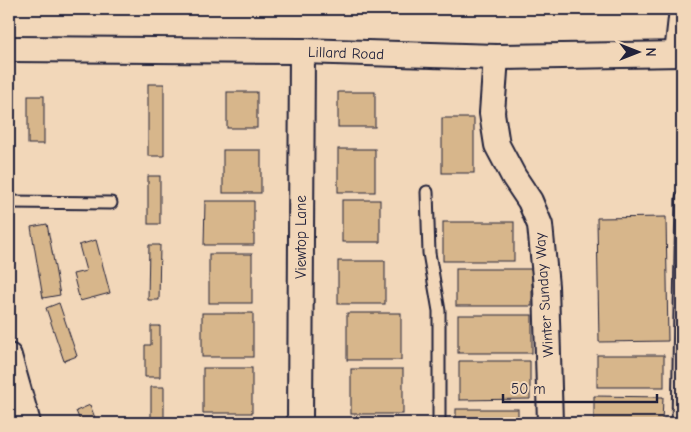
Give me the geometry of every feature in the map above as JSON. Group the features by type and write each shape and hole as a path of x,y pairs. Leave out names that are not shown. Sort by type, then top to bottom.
{"street":[{"path":"680,54 682,9"},
{"name":"Lillard Road","path":"9,49 302,51 496,58 680,54"},
{"name":"Viewtop Lane","path":"300,423 302,51"},
{"name":"Winter Sunday Way","path":"496,58 492,113 497,145 514,177 530,201 540,225 546,286 550,423"},
{"path":"9,356 28,423"}],"lane":[{"path":"427,192 429,253 439,311 439,423"},
{"path":"678,423 682,198"},
{"path":"9,202 112,203"}],"building":[{"path":"499,9 499,10 434,10"},
{"path":"568,9 568,10 505,10"},
{"path":"589,9 633,9 633,13 589,13"},
{"path":"148,84 164,84 164,156 148,156"},
{"path":"227,92 257,92 257,128 227,128"},
{"path":"338,92 375,92 375,127 338,127"},
{"path":"28,96 44,96 44,144 28,144"},
{"path":"442,118 474,118 474,173 442,173"},
{"path":"338,149 375,149 375,192 338,192"},
{"path":"223,150 261,150 261,193 223,193"},
{"path":"148,176 160,176 160,224 148,224"},
{"path":"342,200 380,200 380,242 342,242"},
{"path":"205,201 254,201 254,245 204,245"},
{"path":"666,217 668,341 599,342 597,218"},
{"path":"443,222 514,222 514,261 443,261"},
{"path":"47,224 60,295 43,298 31,227"},
{"path":"96,240 110,293 80,301 73,274 86,271 79,245"},
{"path":"149,245 160,245 159,300 148,300"},
{"path":"209,254 252,254 252,303 209,303"},
{"path":"338,261 385,261 385,304 338,304"},
{"path":"456,269 532,269 532,306 456,306"},
{"path":"59,303 77,356 64,361 46,308"},
{"path":"202,313 253,313 253,357 202,357"},
{"path":"347,313 401,313 401,360 347,360"},
{"path":"458,315 532,315 532,353 458,353"},
{"path":"151,326 160,326 160,377 145,377 145,345 151,345"},
{"path":"597,355 664,355 664,387 597,387"},
{"path":"459,361 530,361 530,399 459,400"},
{"path":"203,368 252,368 252,413 203,413"},
{"path":"351,369 403,369 403,414 351,414"},
{"path":"151,387 164,387 164,423 151,423"},
{"path":"594,396 663,397 662,423 594,423"},
{"path":"90,405 97,423 81,423 76,411"},
{"path":"456,409 518,409 518,423 456,423"}]}
